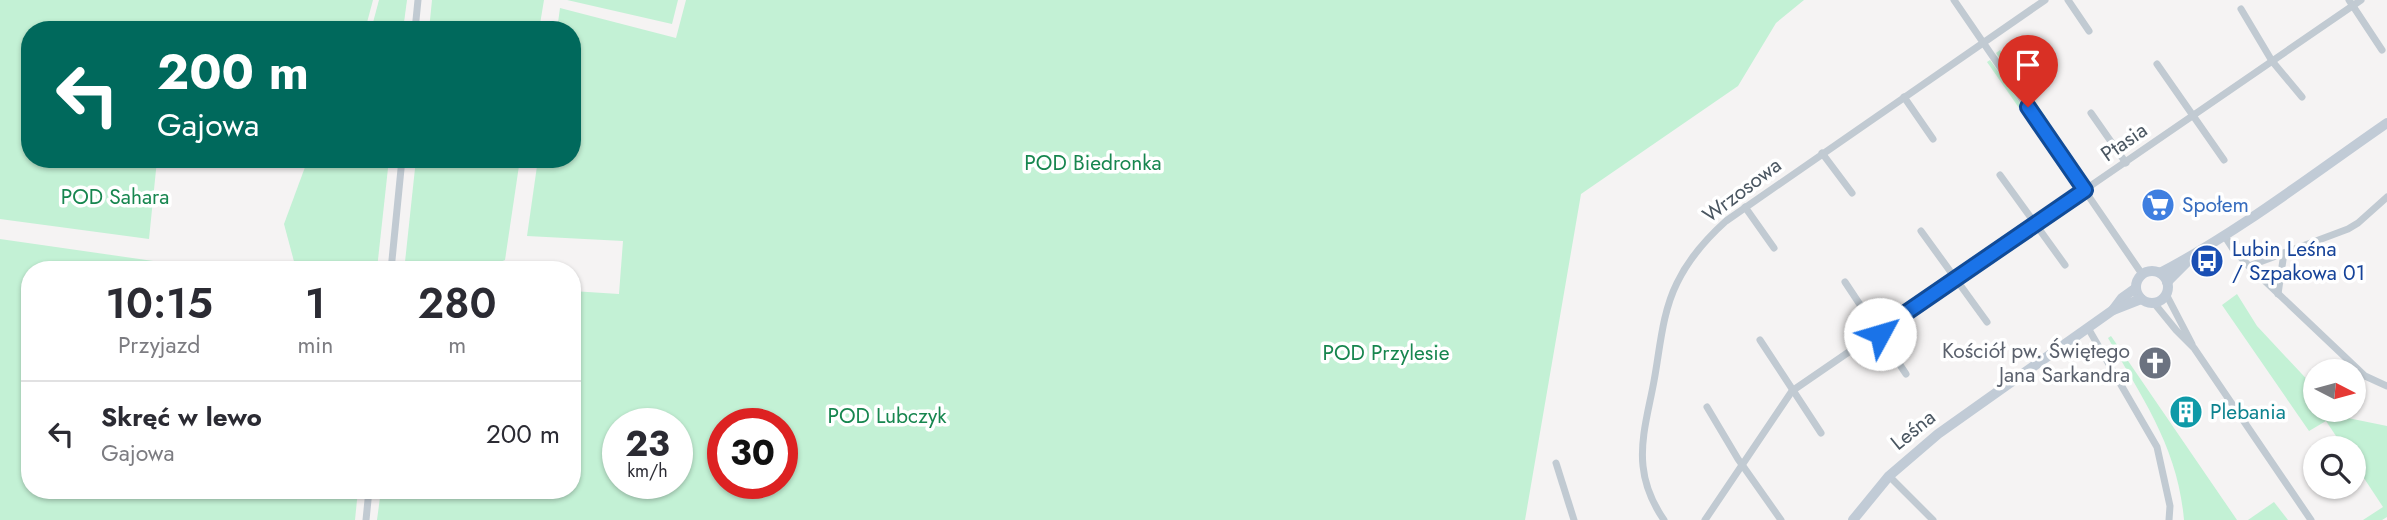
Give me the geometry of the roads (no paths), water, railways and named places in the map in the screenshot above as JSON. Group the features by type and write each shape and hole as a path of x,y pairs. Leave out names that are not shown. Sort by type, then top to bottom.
{"street":[{"path":"416,21 418,0"},
{"path":"1954,0 2142,274"},
{"name":"Wrzosowa","path":"1664,520 1649,492 1643,452 1666,314 1676,284 1692,257 1708,237 1745,207 2045,0"},
{"path":"2068,0 2090,31"},
{"name":"Ptasia","path":"1705,520 1792,391 2126,163 2351,3 2361,0"},
{"path":"2351,3 2382,50"},
{"path":"2241,9 2272,61 2302,97"},
{"path":"2157,64 2224,160"},
{"path":"1904,97 1933,139"},
{"path":"2091,113 2126,163"},
{"path":"2163,277 2387,123"},
{"path":"1822,153 1852,193"},
{"path":"392,261 401,168"},
{"path":"2000,175 2065,265"},
{"path":"2249,266 2348,229 2387,197"},
{"path":"1745,207 1774,248"},
{"path":"1921,231 1987,322"},
{"path":"2224,235 2249,266 2365,376 2387,386"},
{"path":"2278,294 2284,253"},
{"path":"2163,277 2151,271 2142,274 2136,282 2136,288 2141,299 2154,303 2194,348"},
{"path":"2163,277 2166,294 2194,348 2311,519"},
{"path":"1845,282 1906,374"},
{"name":"Leśna","path":"2113,310 2122,298 2136,288"},
{"path":"2154,303 2166,294"},
{"name":"Leśna","path":"1853,520 1889,476 1938,434 2113,310 2141,299"},
{"path":"2088,328 2157,447 2170,506 2169,520"},
{"path":"1760,340 1821,433"},
{"path":"1707,407 1781,520"},
{"path":"1556,463 1574,520"},
{"path":"1889,476 1933,520"},
{"path":"366,520 368,499"}],"place":[{"name":"Społem","path":"2158,205"},
{"name":"Lubin Leśna / Szpakowa 01","path":"2207,261"},
{"name":"Kościół pw. Świętego Jana Sarkandra","path":"2155,363"},
{"name":"Plebania","path":"2186,412"}],"park label":[{"name":"POD Biedronka","path":"1093,163"},
{"name":"POD Sahara","path":"115,197"},
{"name":"POD Przylesie","path":"1386,353"},
{"name":"POD Lubczyk","path":"887,416"}]}
